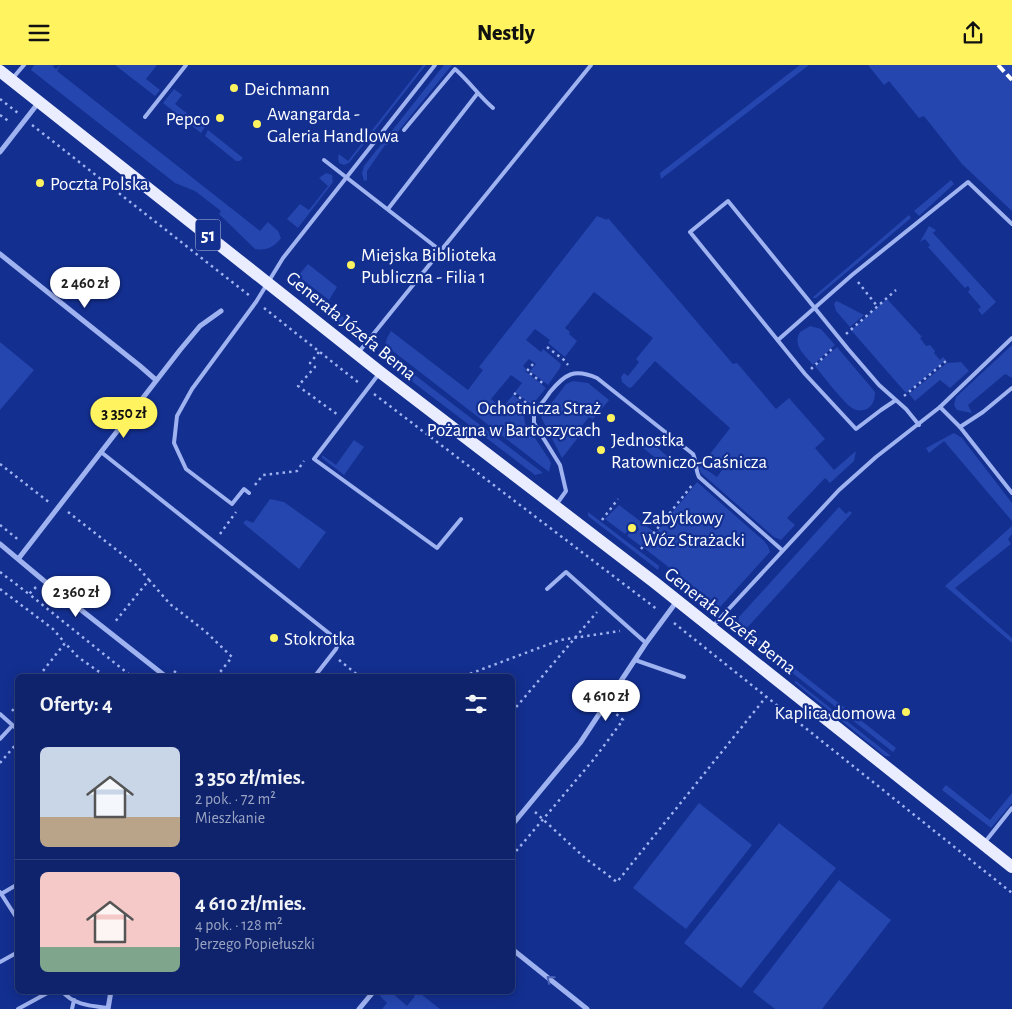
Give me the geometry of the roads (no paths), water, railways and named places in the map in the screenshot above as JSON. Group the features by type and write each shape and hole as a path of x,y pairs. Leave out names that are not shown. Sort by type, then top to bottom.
{"main road":[{"name":"Generała Józefa Bema","path":"0,71 380,372 712,628 1012,867"}],"street":[{"path":"0,152 39,102"},
{"path":"0,254 156,380"},
{"path":"18,558 156,380 200,327 221,311"},
{"path":"0,544 162,674"},
{"path":"515,821 580,743 646,643 677,601"},
{"path":"515,951 587,1009"},
{"path":"108,1009 110,994"},
{"path":"359,1009 372,994"}],"lane":[{"path":"11,80 24,65"},
{"path":"145,117 186,65"},
{"path":"249,493 244,489 232,505 186,469 174,443 177,417 192,389 256,302 283,258 434,65"},
{"path":"358,354 591,65"},
{"path":"404,130 457,67 478,94 493,108"},
{"path":"388,209 478,94"},
{"path":"324,160 441,251"},
{"path":"778,340 852,275 968,182 1012,224"},
{"path":"896,401 880,410 856,429 805,373 690,233 728,201 814,309 842,339 879,385 896,401 919,425"},
{"path":"712,628 839,490 876,457 940,407 1012,338"},
{"path":"380,372 314,459 437,548 461,519"},
{"path":"555,506 566,491 560,465 533,419 536,411 562,378 572,373 584,374 597,378 693,454 696,459 696,471 699,477 782,550"},
{"path":"960,427 1012,389"},
{"path":"940,407 960,427 1012,493"},
{"path":"101,452 335,638 338,644 317,674"},
{"path":"547,589 566,571 646,643"},
{"path":"635,661 684,677"},
{"path":"0,714 15,728"},
{"path":"0,739 12,726"},
{"path":"983,845 1012,808"},
{"path":"15,886 1,893 15,915"},
{"path":"0,904 6,901"},
{"path":"0,961 15,954"},
{"path":"18,1009 45,994"},
{"path":"64,994 66,997 83,1004 108,1009"},
{"path":"72,1009 74,1000"}],"railway":[{"path":"998,65 1012,80"}],"place":[{"name":"Deichmann","path":"234,88"},
{"name":"Pepco","path":"220,118"},
{"name":"Awangarda - Galeria Handlowa","path":"257,124"},
{"name":"Poczta Polska","path":"40,183"},
{"name":"Miejska Biblioteka Publiczna - Filia 1","path":"351,265"},
{"name":"Ochotnicza Straż Pożarna w Bartoszycach","path":"611,418"},
{"name":"Jednostka Ratowniczo-Gaśnicza","path":"601,450"},
{"name":"Zabytkowy Wóz Strażacki","path":"632,528"},
{"name":"Stokrotka","path":"274,638"},
{"name":"Kaplica domowa","path":"906,712"}]}
